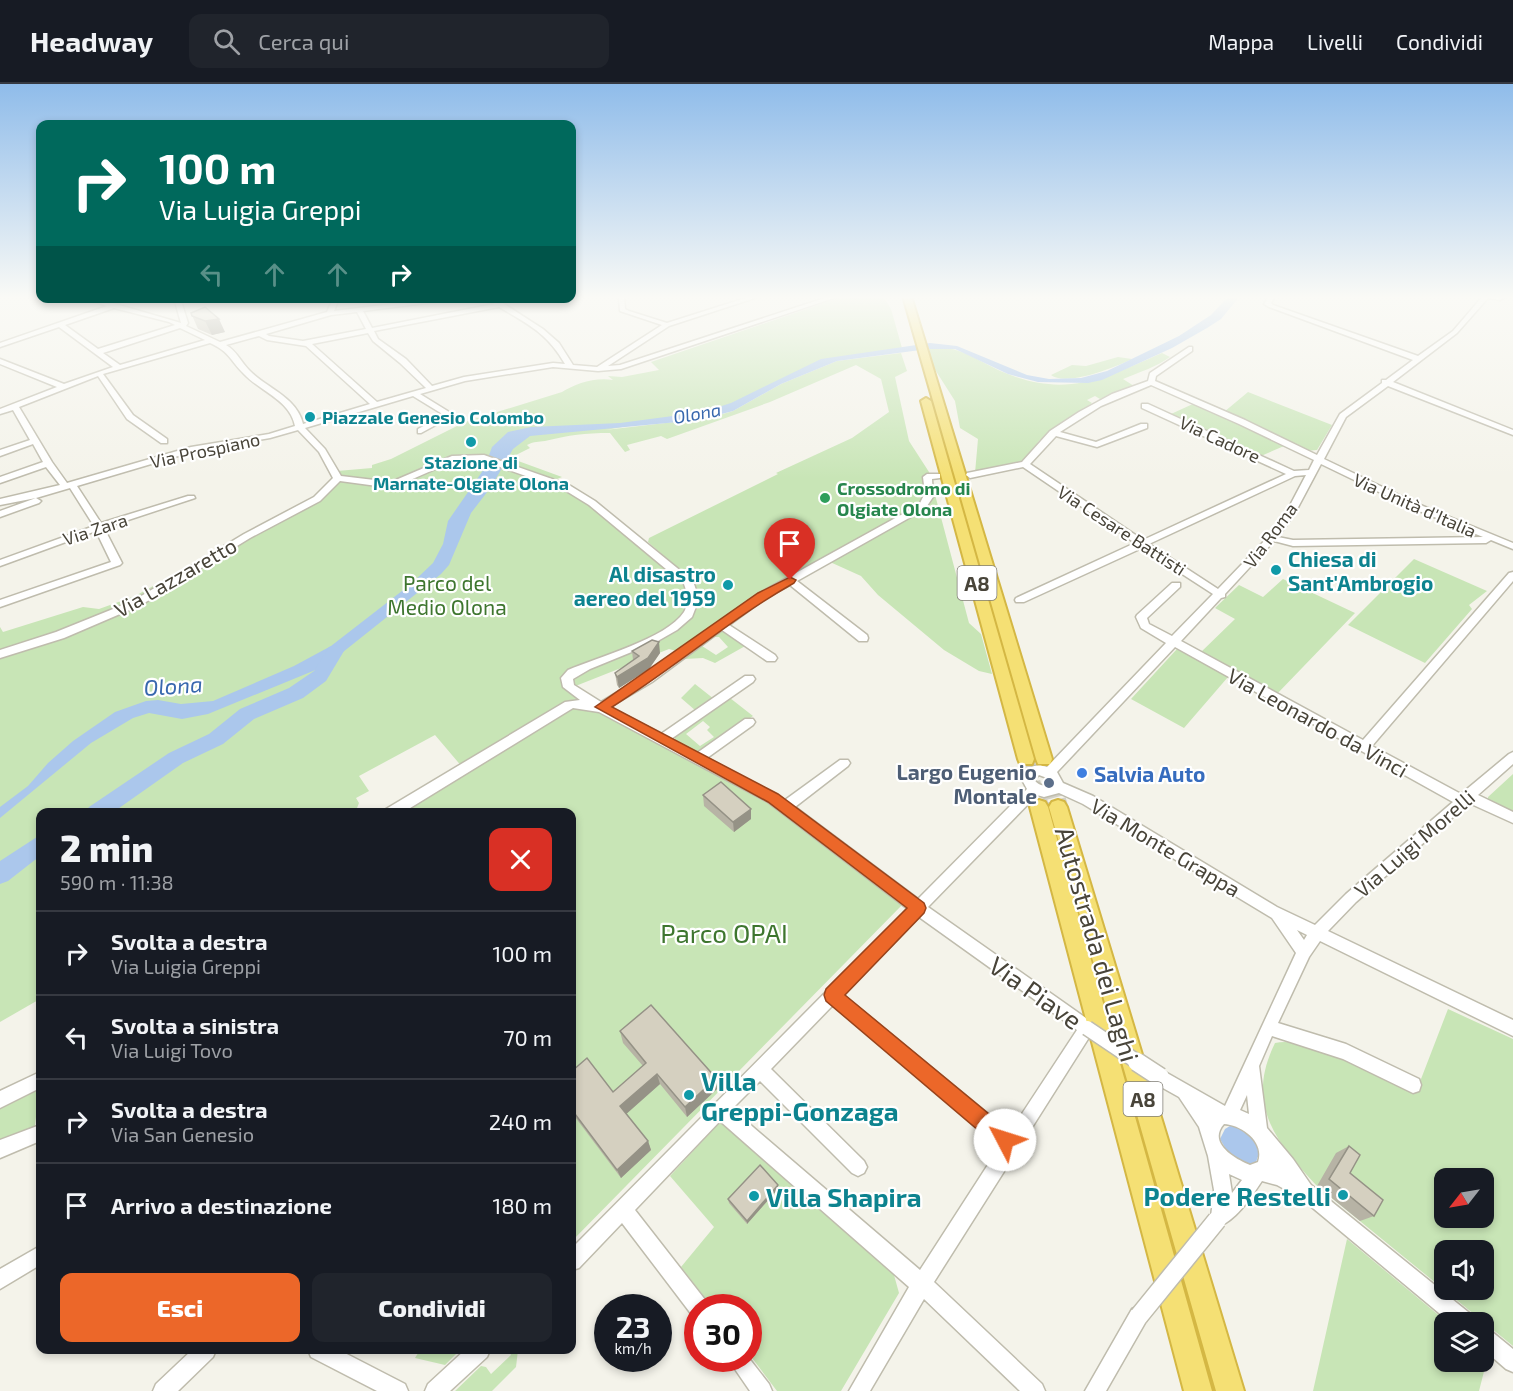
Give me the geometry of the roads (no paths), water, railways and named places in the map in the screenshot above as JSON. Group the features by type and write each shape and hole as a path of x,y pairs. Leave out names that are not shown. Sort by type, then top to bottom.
{"highway":[{"name":"A8","path":"919,357 1026,759"},
{"name":"A8","path":"919,357 1044,759"},
{"name":"Autostrada dei Laghi","path":"1047,798 1198,1391"},
{"name":"Autostrada dei Laghi","path":"1047,798 1230,1391"}],"street":[{"path":"104,357 118,367"},
{"path":"0,412 99,373 153,357"},
{"path":"234,357 247,373 288,404 298,417 302,430 322,451 338,478"},
{"path":"320,357 375,404"},
{"path":"398,357 430,388"},
{"path":"565,357 570,366"},
{"path":"598,369 617,357"},
{"path":"302,430 375,404 464,379 553,365 598,369 628,365 652,357"},
{"path":"970,475 1025,464 1043,441 1086,409 1108,397 1151,382 1153,375 1178,357"},
{"path":"1412,357 1418,359"},
{"name":"Via Roma","path":"1050,772 1221,595 1272,538 1290,513 1342,416 1421,357"},
{"path":"0,361 65,387"},
{"path":"0,369 12,365"},
{"path":"99,373 130,417 164,441"},
{"name":"Via Unità d'Italia","path":"1151,382 1415,506 1513,546"},
{"path":"1385,382 1513,433"},
{"path":"414,393 450,415 421,431"},
{"name":"Via Cadore","path":"1145,406 1293,474"},
{"path":"0,604 117,563 99,527 69,486 48,463 15,407"},
{"path":"1053,433 1097,445 1144,426"},
{"name":"Via Prospiano","path":"2,508 37,501 45,495 69,486 194,449 302,430"},
{"path":"0,453 34,441"},
{"name":"Via Piave","path":"338,478 382,485 397,484 455,458 481,457 566,487 592,502 648,547 688,583 695,594 689,613 677,626 569,675 567,680 569,687 786,807 918,908 1072,1017 1084,1034 1186,1094 1228,1116 1247,1121 1308,1193"},
{"path":"0,480 48,463"},
{"name":"Via Cesare Battisti","path":"1025,464 1221,595"},
{"path":"1020,600 1293,474 1312,472"},
{"path":"399,808 571,703 578,702 594,709 602,707 648,679 762,596 922,507 930,489 927,477 937,476"},
{"name":"Via Lazzaretto","path":"0,654 70,631 137,603 247,536 317,499 338,478"},
{"path":"2,508 69,486"},
{"path":"2,508 15,506 13,502 45,495"},
{"name":"Via Zara","path":"0,563 99,527 191,498"},
{"path":"1272,538 1293,543 1493,539"},
{"path":"1364,747 1513,575"},
{"path":"790,580 863,638"},
{"name":"Via Leonardo da Vinci","path":"1176,585 1140,618 1148,628 1364,747 1465,799 1513,819"},
{"path":"722,625 771,658"},
{"path":"662,739 749,679"},
{"path":"698,758 749,722"},
{"name":"Via Luigi Morelli","path":"1228,1116 1304,952 1318,932 1351,898 1513,757"},
{"path":"786,807 844,763"},
{"path":"576,1257 918,908 1047,798 1056,779 1050,772 1040,769 1029,774 1028,782 1047,798"},
{"name":"Via Monte Grappa","path":"1047,798 1082,797 1272,911 1513,1028"},
{"name":"Via Monte Grappa","path":"1272,911 1289,928 1304,952"},
{"path":"832,995 1012,1145"},
{"path":"1268,1027 1346,1052 1413,1085"},
{"path":"859,1391 921,1285 1084,1034"},
{"path":"1095,1391 1139,1316 1220,1217 1268,1163 1251,1065"},
{"path":"760,1069 858,1167"},
{"path":"1,1098 36,1082"},
{"name":"Via Piave","path":"1186,1094 1213,1142 1234,1170 1280,1177 1308,1193 1453,1312"},
{"path":"720,1110 921,1285 1035,1391"},
{"path":"1220,1217 1223,1190 1213,1142 1217,1120 1228,1116"},
{"path":"0,1149 36,1135"},
{"path":"623,1209 688,1294"},
{"path":"0,1280 36,1258"},
{"path":"1494,1346 1513,1362"},
{"path":"163,1391 202,1354"},
{"path":"326,1354 398,1391"},
{"path":"435,1391 476,1354"},
{"path":"748,1372 762,1391"}],"water":[{"path":"867,357 837,361 781,384 733,411 699,420 530,436 513,449 491,487 471,513 449,565 441,574 338,656 313,671 208,714 182,719 149,713 133,718 91,743 0,818 0,807 28,786 48,763 73,741 115,712 146,701 158,700 181,704 213,701 294,666 331,646 411,584 433,563 443,544 448,521 484,469 492,447 508,432 531,427 620,423 703,412 731,403 821,359"},
{"path":"972,357 984,357 1027,375 1049,379 1081,378 1107,371 1136,357 1152,357 1102,380 1088,383 1038,382 1008,374"},
{"path":"1230,1126 1245,1130 1252,1137 1260,1151 1256,1162 1244,1165 1231,1158 1220,1139 1225,1129"}],"waterway":[{"name":"Olona","path":"103,808 176,758 216,739 247,714 296,693 320,676 335,651"},
{"name":"Olona","path":"0,874 36,847"}],"tunnel":[{"path":"1026,759 1038,802"},
{"path":"1044,759 1056,802"},
{"path":"1037,800 1039,807"},
{"path":"1056,800 1058,807"}],"place":[{"name":"Piazzale Genesio Colombo","path":"310,417"},
{"name":"Stazione di Marnate-Olgiate Olona","path":"471,442"},
{"name":"Crossodromo di Olgiate Olona","path":"825,498"},
{"name":"Chiesa di Sant'Ambrogio","path":"1276,570"},
{"name":"Al disastro aereo del 1959","path":"728,585"},
{"name":"Salvia Auto","path":"1082,773"},
{"name":"Largo Eugenio Montale","path":"1049,783"},
{"name":"Villa Greppi-Gonzaga","path":"689,1095"},
{"name":"Podere Restelli","path":"1343,1195"},
{"name":"Villa Shapira","path":"754,1196"}],"park label":[{"name":"Parco del Medio Olona","path":"447,594"},
{"name":"Parco OPAI","path":"724,932"}]}
